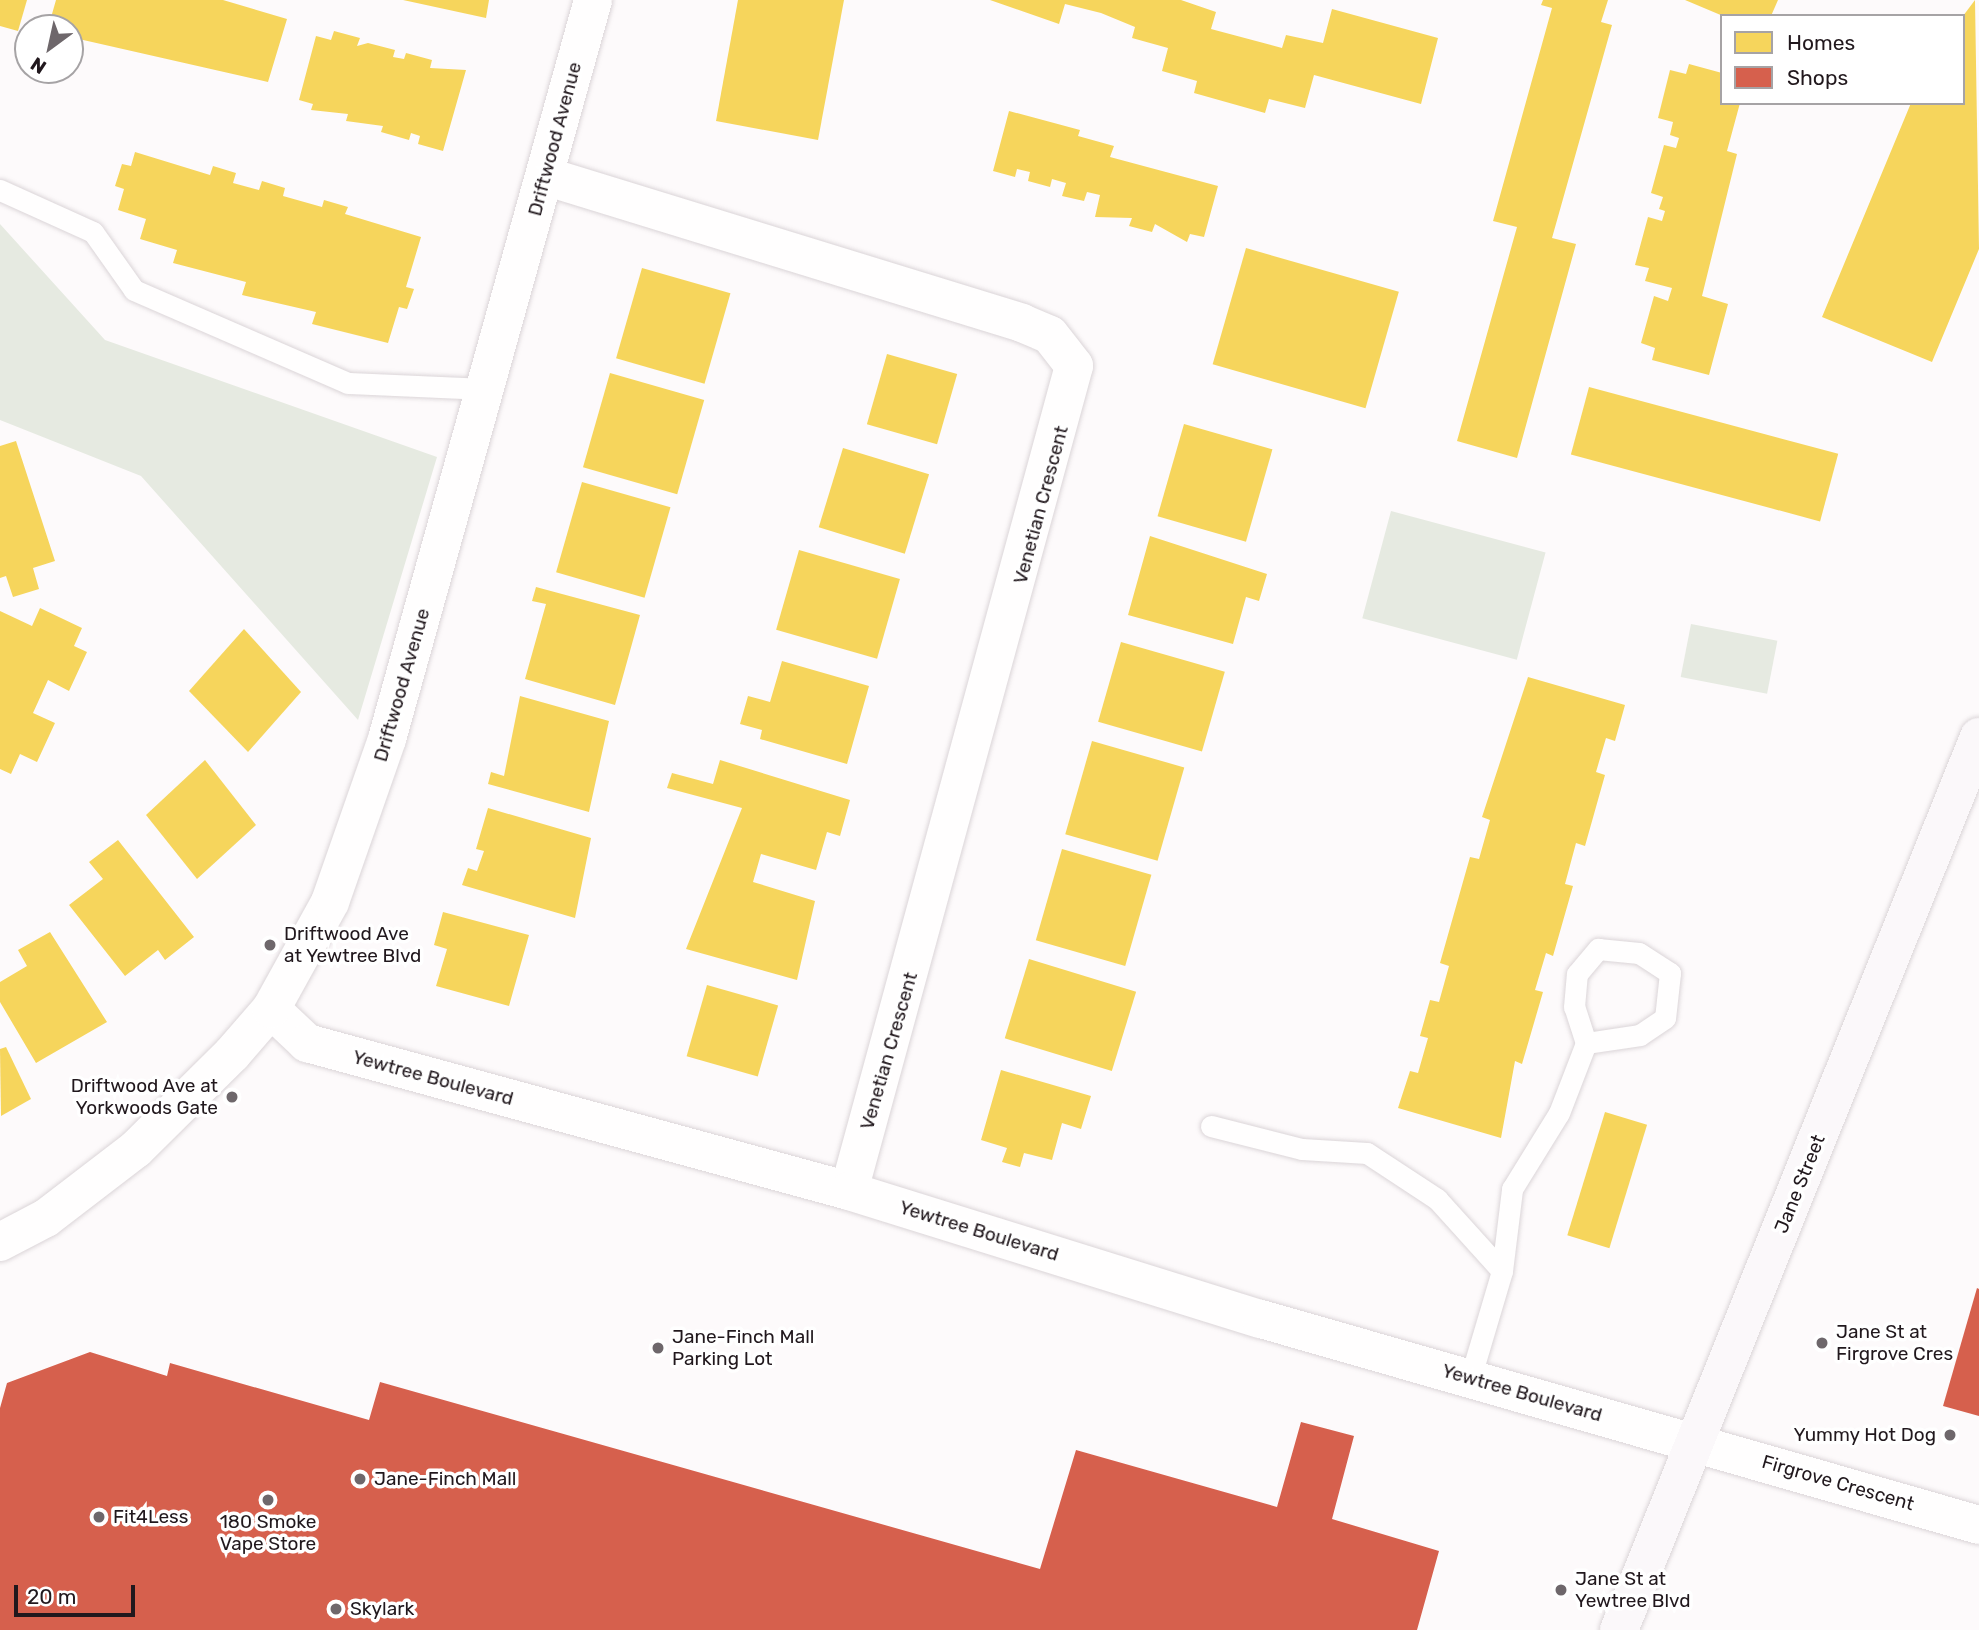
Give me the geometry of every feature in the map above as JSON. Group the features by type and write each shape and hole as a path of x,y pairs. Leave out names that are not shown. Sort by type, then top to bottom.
{"main road":[{"name":"Jane Street","path":"1619,1630 1979,737"}],"street":[{"name":"Driftwood Avenue","path":"0,1242 46,1218 136,1149 271,1009 330,902 387,739 487,389 593,0"},
{"name":"Venetian Crescent","path":"545,176 1022,323 1051,335 1074,366 849,1192"},
{"name":"Yewtree Boulevard","path":"271,1009 307,1044 849,1192 1470,1379 1697,1441"},
{"name":"Firgrove Crescent","path":"1697,1441 1979,1525"}],"lane":[{"path":"0,190 93,232 134,290 348,383 487,389"},
{"path":"1470,1379 1502,1271 1512,1189 1559,1113 1586,1043 1574,1007 1577,974 1598,949 1639,953 1670,973 1665,1018 1640,1035 1586,1043"},
{"path":"1211,1126 1302,1149 1367,1153 1437,1199 1502,1271"}],"shaded area":[{"path":"0,224 105,340 437,457 358,720 141,476 0,420"},
{"path":"1391,511 1546,552 1517,660 1362,618"},
{"path":"1691,624 1777,641 1767,694 1681,677"}],"building: Homes":[{"path":"0,0 27,0 23,14 14,14 14,30 0,26"},
{"path":"56,0 223,0 287,19 268,82 84,40 84,14 52,14"},
{"path":"403,0 489,0 486,18"},
{"path":"738,0 844,0 818,140 716,121"},
{"path":"990,0 1181,0 1216,12 1211,29 1282,48 1286,35 1323,43 1332,9 1438,38 1421,104 1314,75 1305,108 1269,99 1265,113 1194,93 1197,81 1162,71 1168,48 1132,38 1135,27 1101,13 1065,4 1059,24"},
{"path":"1543,0 1608,0 1601,22 1612,25 1552,238 1576,244 1517,458 1457,441 1517,227 1493,221 1552,8 1541,5"},
{"path":"1685,0 1778,0 1772,14 1720,15"},
{"path":"1975,0 1979,249 1932,362 1822,317 1910,105 1965,105 1964,14"},
{"path":"334,31 360,38 357,46 368,43 395,50 393,57 404,59 406,53 432,60 430,68 466,70 443,151 418,144 420,136 411,133 409,140 381,132 383,126 346,121 348,114 311,110 313,104 299,100 316,36 331,40"},
{"path":"1689,64 1720,72 1720,105 1739,105 1727,151 1737,154 1702,296 1728,304 1709,375 1652,360 1655,348 1641,343 1654,296 1668,301 1672,288 1645,281 1649,268 1635,265 1648,217 1662,221 1665,211 1659,209 1663,197 1651,193 1664,145 1676,148 1679,138 1670,135 1673,122 1658,118 1670,70 1686,74"},
{"path":"1009,111 1080,130 1078,136 1114,146 1110,157 1218,186 1204,237 1190,234 1187,242 1155,224 1152,232 1129,226 1132,218 1095,217 1100,195 1087,192 1084,201 1062,196 1066,183 1052,179 1050,187 1028,181 1030,172 1017,169 1015,177 993,171"},
{"path":"135,152 210,175 213,166 236,173 233,183 259,190 262,181 285,188 283,196 322,207 324,200 348,207 345,214 421,237 406,287 414,289 407,309 399,307 388,343 312,324 316,312 242,295 246,282 173,263 177,250 140,239 146,219 118,210 124,189 115,186 122,164 131,166"},
{"path":"1246,248 1399,292 1365,408 1213,364"},
{"path":"642,268 730,293 705,384 616,358"},
{"path":"887,354 957,374 937,444 867,424"},
{"path":"610,373 704,400 677,494 583,467"},
{"path":"1589,387 1838,454 1820,521 1571,455"},
{"path":"1184,424 1272,449 1246,542 1158,516"},
{"path":"16,441 55,561 33,568 39,589 13,597 6,576 0,578 0,446"},
{"path":"843,448 929,474 905,554 819,527"},
{"path":"582,482 670,507 645,598 556,572"},
{"path":"1150,536 1267,574 1259,601 1246,597 1233,644 1128,615"},
{"path":"799,550 900,579 877,659 776,630"},
{"path":"536,587 640,615 615,705 525,679 546,604 532,601"},
{"path":"40,608 82,628 74,646 87,652 69,691 48,680 33,713 55,723 37,762 20,754 11,774 0,769 0,611 32,626"},
{"path":"244,629 301,692 248,752 189,691"},
{"path":"1121,642 1225,672 1202,752 1098,722"},
{"path":"782,661 869,686 847,764 760,739 762,730 740,724 748,696 770,702"},
{"path":"1528,677 1625,705 1615,741 1606,738 1596,772 1605,775 1585,846 1576,843 1565,884 1573,886 1553,956 1546,953 1535,990 1543,992 1522,1064 1515,1061 1501,1138 1398,1108 1410,1071 1418,1073 1428,1038 1420,1036 1430,1000 1439,1002 1449,966 1440,963 1470,857 1479,859 1490,820 1482,817"},
{"path":"520,696 609,721 589,812 488,784 491,772 504,776"},
{"path":"1092,741 1184,767 1158,861 1065,834"},
{"path":"205,760 256,825 197,879 146,815"},
{"path":"720,760 850,800 840,836 827,832 816,870 761,854 753,882 815,901 797,980 686,949 742,808 667,788 672,773 713,784"},
{"path":"488,808 591,838 575,918 462,885 468,868 477,871 484,851 476,849"},
{"path":"118,840 194,937 165,960 158,950 125,976 69,905 103,879 89,862"},
{"path":"1062,849 1151,875 1125,966 1036,940"},
{"path":"443,912 529,935 509,1006 436,986 447,949 434,945"},
{"path":"50,932 107,1022 36,1063 0,1002 0,982 27,966 18,950"},
{"path":"1029,959 1136,992 1112,1071 1005,1038"},
{"path":"707,985 778,1005 758,1077 687,1056"},
{"path":"6,1047 31,1099 1,1116 0,1049"},
{"path":"1001,1070 1091,1096 1081,1129 1062,1123 1052,1160 1024,1153 1020,1167 1002,1162 1007,1148 981,1140"},
{"path":"1605,1112 1647,1125 1609,1248 1567,1235"}],"building: Shops":[{"path":"1977,1288 1979,1289 1979,1416 1943,1406"},
{"name":"Jane-Finch Mall","path":"90,1352 167,1376 170,1363 369,1420 380,1382 1040,1569 1076,1450 1277,1507 1301,1422 1354,1436 1332,1519 1439,1551 1417,1630 0,1630 0,1408 7,1383"}],"place":[{"name":"Driftwood Ave at Yewtree Blvd","path":"270,945"},
{"name":"Driftwood Ave at Yorkwoods Gate","path":"232,1097"},
{"name":"Jane St at Firgrove Cres","path":"1822,1343"},
{"name":"Jane-Finch Mall Parking Lot","path":"658,1348"},
{"name":"Yummy Hot Dog","path":"1950,1435"},
{"name":"Jane-Finch Mall","path":"360,1479"},
{"name":"180 Smoke Vape Store","path":"268,1500"},
{"name":"Fit4Less","path":"99,1517"},
{"name":"Jane St at Yewtree Blvd","path":"1561,1590"},
{"name":"Skylark","path":"336,1609"}]}
